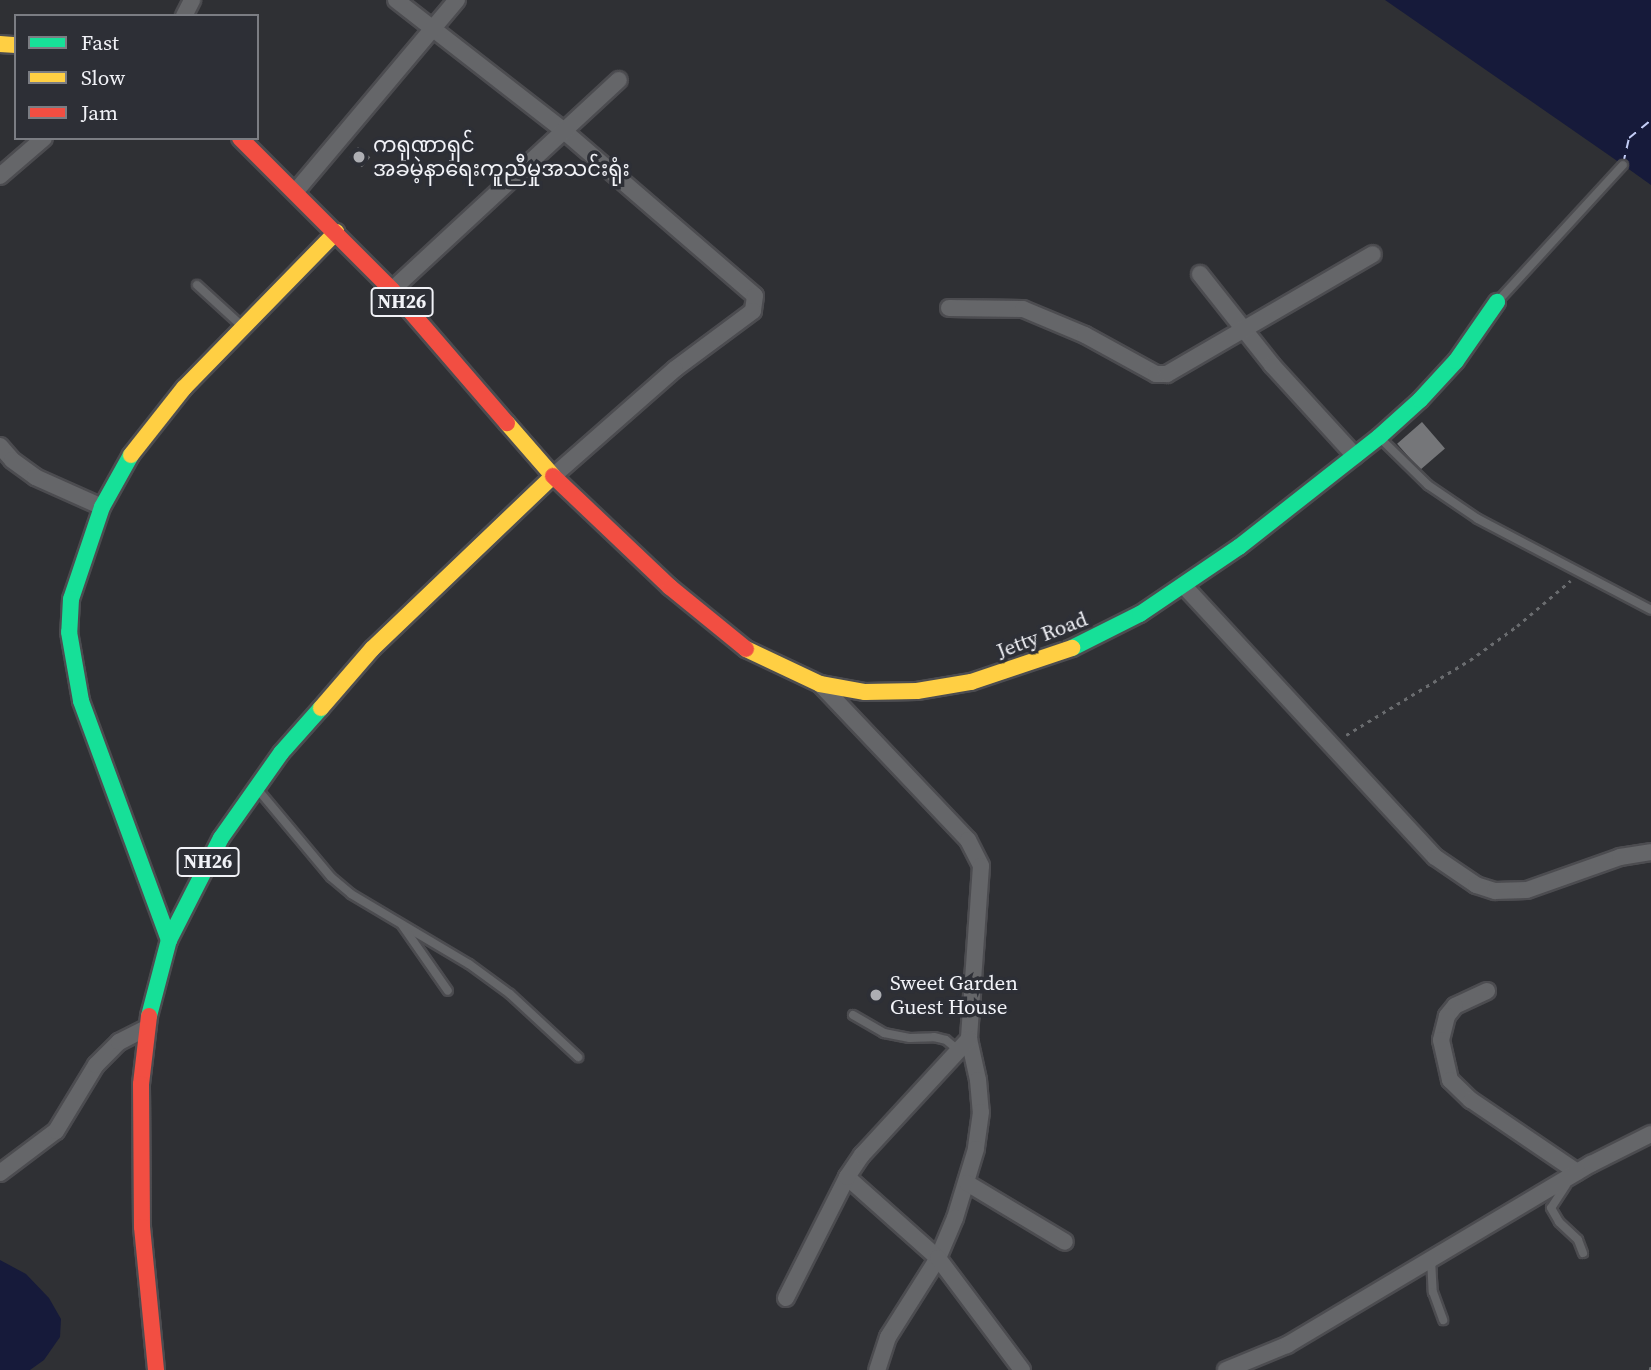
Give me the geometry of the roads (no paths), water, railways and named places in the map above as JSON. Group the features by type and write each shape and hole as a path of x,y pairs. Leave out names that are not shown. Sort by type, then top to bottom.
{"main road":[{"name":"NH26","path":"156,1370 142,1227 141,1084 146,1028 169,940 221,838 255,786 372,649 554,476 392,290 242,140"},
{"path":"169,940 81,701 72,662 69,632 71,600 102,507 133,452 152,426 243,327 336,232"},
{"name":"Jetty Road","path":"554,476 620,542 720,631 756,656 820,684 865,692 917,691 971,682 1067,651 1140,614 1184,586 1355,456 1420,400 1455,361 1497,302"}],"street":[{"path":"396,0 564,131 750,289 756,304 753,311 675,369 554,476"},
{"path":"296,191 457,0"},
{"path":"392,290 618,80"},
{"path":"0,176 42,140"},
{"path":"949,308 1023,309 1085,335 1156,374 1175,372 1242,328 1373,254"},
{"path":"1200,274 1242,328 1355,456"},
{"path":"0,446 6,465 102,507"},
{"path":"1184,586 1435,857 1476,885 1495,891 1527,890 1620,857 1651,852"},
{"path":"820,684 968,840 981,866 964,1045 978,1080 981,1112 976,1149 967,1182 938,1258 888,1337 877,1370"},
{"path":"1487,991 1455,1006 1447,1016 1441,1040 1450,1080 1471,1100 1577,1172"},
{"path":"2,1168 55,1131 104,1058 119,1042 146,1028"},
{"path":"786,1298 847,1177 862,1155 964,1045"},
{"path":"1226,1370 1287,1345 1431,1256 1577,1172 1651,1134"},
{"path":"847,1177 938,1258 1022,1370"},
{"path":"967,1182 1065,1242"}],"lane":[{"path":"1497,302 1623,165"},
{"path":"197,285 243,327"},
{"path":"1379,437 1428,485 1478,519 1651,610"},
{"path":"255,786 331,877 351,894 398,920 510,994 578,1057"},
{"path":"398,920 448,991"},
{"path":"853,1015 884,1033 910,1038 934,1037 964,1045"},
{"path":"1577,1172 1557,1194 1551,1208 1559,1222 1582,1246 1583,1253"},
{"path":"1431,1256 1433,1292 1443,1320"}],"water":[{"path":"1385,0 1651,0 1651,185 1623,165"},
{"path":"0,1260 26,1274 49,1298 61,1319 60,1337 44,1360 30,1370 0,1370"}],"place":[{"name":"ကရုဏာရှင် အခမဲ့နာရေးကူညီမှုအသင်းရုံး","path":"359,157"},
{"name":"Sweet Garden Guest House","path":"876,995"}]}
